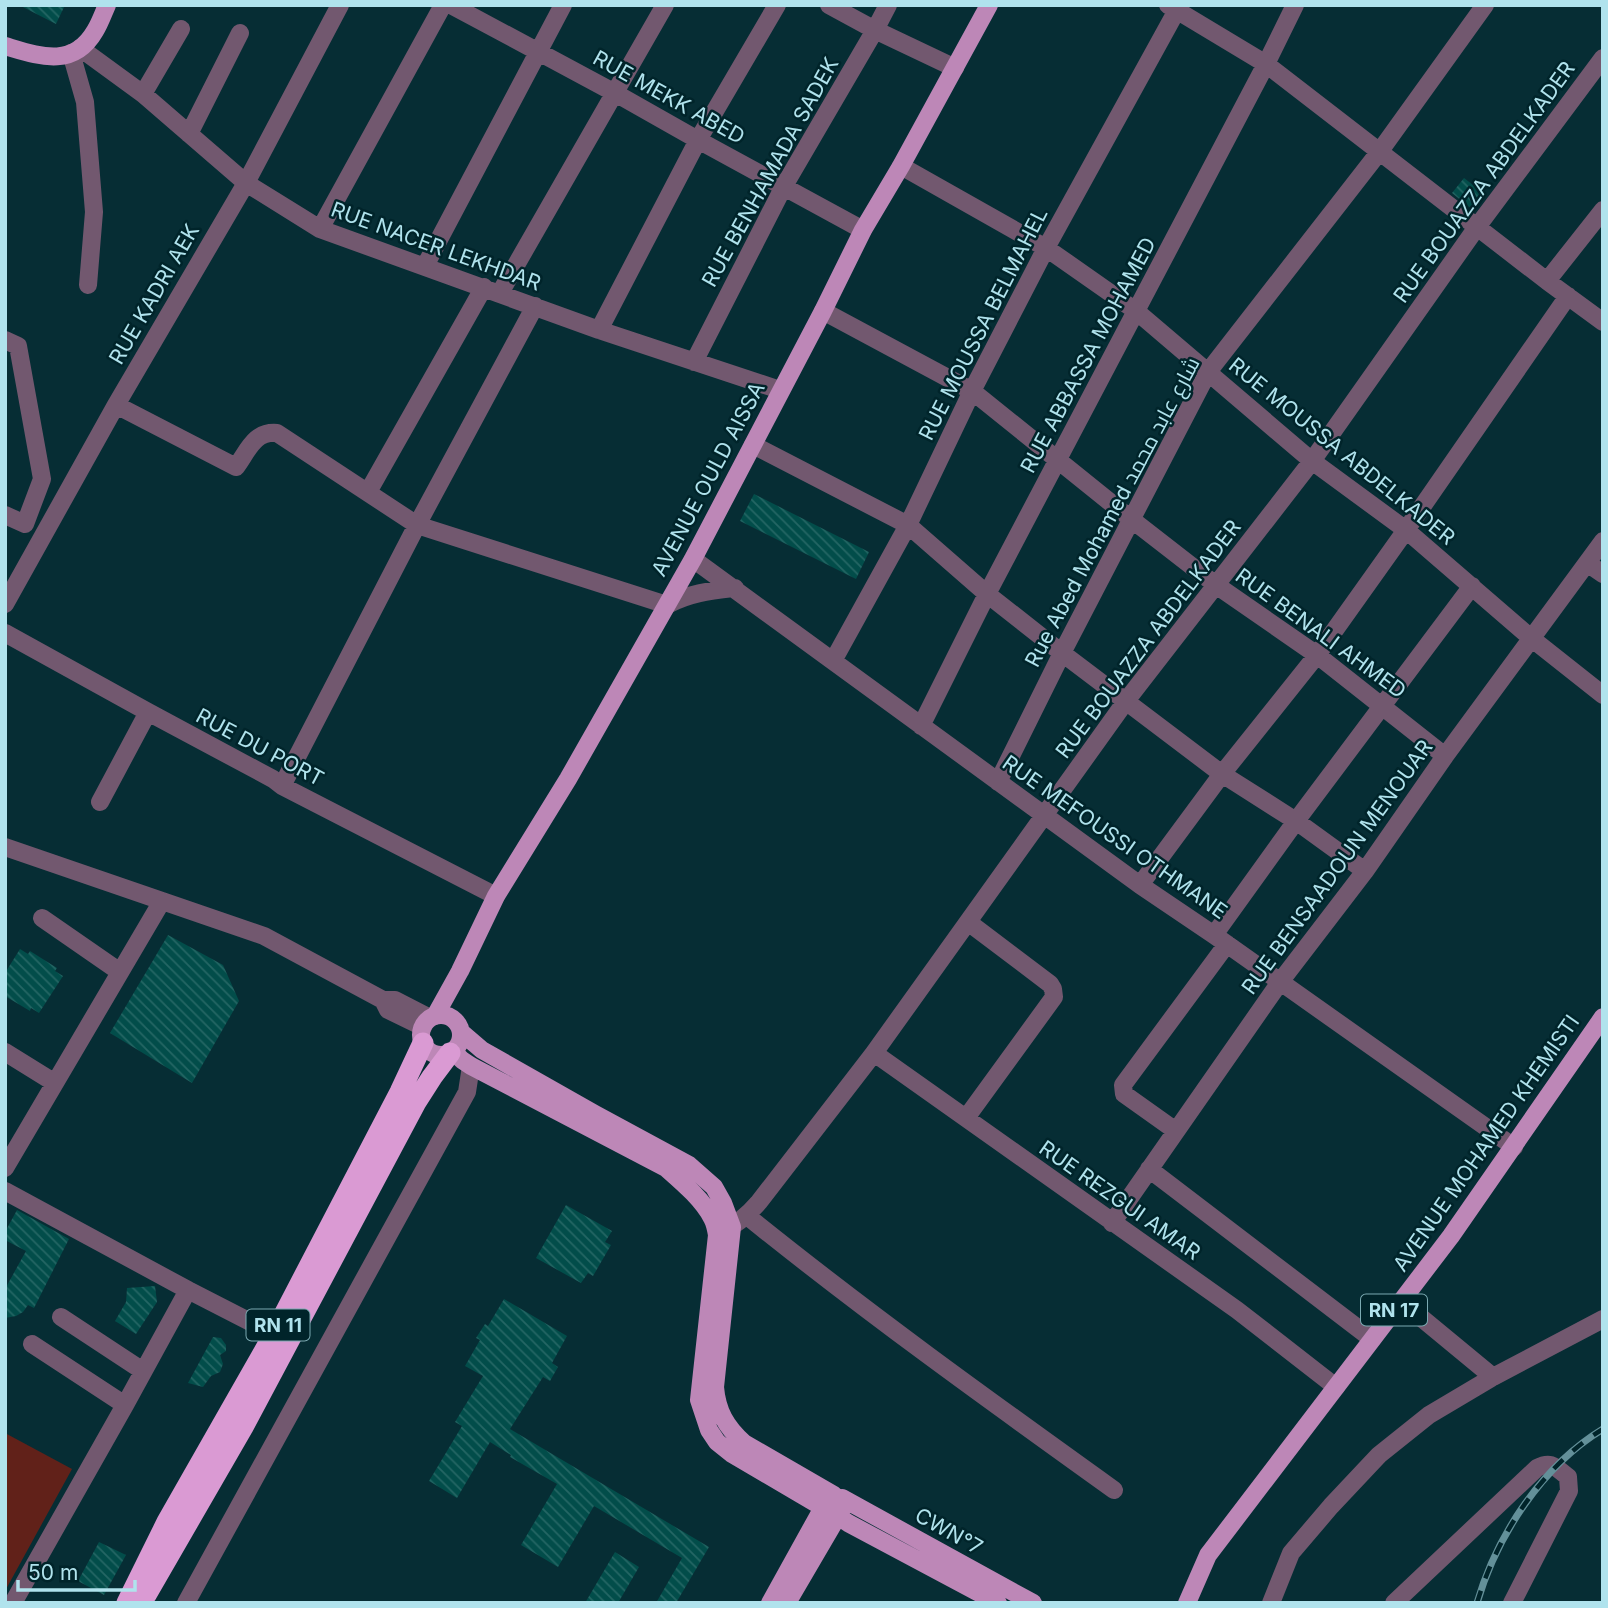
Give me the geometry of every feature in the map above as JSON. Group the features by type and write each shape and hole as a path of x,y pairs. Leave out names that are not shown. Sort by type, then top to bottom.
{"highway":[{"name":"RN 11","path":"141,1603 176,1525 400,1092 427,1026"},
{"name":"RN 11","path":"127,1603 243,1427 416,1102 452,1052"},
{"path":"120,1603 176,1525"},
{"path":"149,1603 176,1525"}],"main road":[{"path":"5,46 37,55 60,57 76,51 96,30 107,5"},
{"name":"AVENUE OULD AISSA","path":"427,1026 460,971 496,896 568,779 693,559 863,230 989,5"},
{"path":"5,59 17,60 37,55"},
{"path":"460,971 458,1026 461,1039 452,1052 440,1055 429,1052 427,1026 446,1016 458,1026 482,1050 689,1165 714,1187 732,1226 715,1387 722,1419 732,1432 834,1507 848,1523 998,1603"},
{"name":"AVENUE MOHAMED KHEMISTI","path":"1186,1603 1208,1555 1451,1236 1603,1017"},
{"path":"452,1052 471,1066 666,1168 687,1186 713,1220 732,1226"},
{"path":"770,1603 834,1507"},
{"path":"787,1603 834,1507"},
{"name":"CWN°7","path":"834,1507 1033,1603"}],"street":[{"name":"RUE KADRI AEK","path":"5,604 116,405 246,183 340,5"},
{"path":"320,229 443,5"},
{"name":"RUE MEKK ABED","path":"451,5 863,230"},
{"path":"425,266 563,5"},
{"path":"368,492 615,93 665,5"},
{"path":"599,330 698,140 776,5"},
{"path":"829,5 955,68"},
{"name":"RUE BENHAMADA SADEK","path":"694,362 783,186 876,30 888,5"},
{"name":"RUE ABBASSA MOHAMED","path":"922,726 987,594 1295,5"},
{"name":"Rue Abed Mohamed شارع عابد محمد","path":"998,782 1130,519 1208,372 1380,151 1485,5"},
{"path":"1172,8 1266,64 1547,281 1603,321"},
{"name":"RUE MOUSSA BELMAHEL","path":"833,661 908,525 972,391 1172,8"},
{"path":"143,94 181,29"},
{"path":"190,134 240,33"},
{"name":"RUE NACER LEKHDAR","path":"76,51 143,94 246,183 320,229 599,330 780,390"},
{"path":"76,51 85,102 94,212 88,285"},
{"name":"RUE BOUAZZA ABDELKADER","path":"732,1226 874,1053 1126,701 1312,461 1477,227 1603,58"},
{"name":"RUE MOUSSA ABDELKADER","path":"901,166 1046,248 1136,311 1312,461 1406,530 1531,638 1603,695"},
{"path":"1547,281 1603,209"},
{"path":"1140,885 1222,774 1317,654 1568,296"},
{"path":"282,786 417,525 535,306"},
{"name":"RUE BENALI AHMED","path":"823,311 972,391 1130,519 1216,585 1317,654 1446,756"},
{"path":"5,340 18,346 42,479 25,524 5,515"},
{"path":"116,405 236,467 258,436 268,432 276,433 417,525 667,605 692,594 735,588"},
{"path":"753,445 908,525 987,594 1062,653 1222,774 1296,821 1365,871"},
{"name":"RUE BENSAADOUN MENOUAR","path":"1112,1223 1280,982 1365,871 1603,541"},
{"name":"RUE MEFOUSSI OTHMANE","path":"693,559 1140,885 1221,939 1514,1147"},
{"path":"1587,563 1603,574"},
{"path":"1176,1131 1124,1094 1123,1085 1296,821 1472,586"},
{"name":"RUE DU PORT","path":"5,633 282,786 496,896"},
{"path":"100,802 148,712"},
{"path":"5,847 264,936 383,1000 395,1000 427,1026"},
{"path":"5,1168 162,901"},
{"path":"42,918 120,972"},
{"path":"966,1118 1054,997 1050,984 968,922"},
{"path":"5,1052 54,1083"},
{"name":"RUE REZGUI AMAR","path":"874,1053 1237,1310 1336,1387"},
{"path":"186,1603 467,1092 471,1066"},
{"path":"1149,1169 1372,1339"},
{"path":"5,1191 274,1334"},
{"path":"732,1226 835,1286 1114,1490"},
{"path":"13,1603 188,1290"},
{"path":"1401,1301 1493,1377"},
{"path":"61,1317 143,1371"},
{"path":"1271,1603 1291,1553 1379,1455 1429,1415 1493,1377 1603,1319"},
{"path":"32,1344 125,1405"},
{"path":"1394,1603 1536,1468 1552,1464 1568,1478 1569,1491 1512,1603"}],"shaded area":[{"path":"5,1433 72,1469 5,1591"}],"building":[{"path":"19,5 65,5 56,24"},
{"path":"1464,178 1486,195 1473,210 1452,193"},
{"path":"754,494 869,552 856,579 740,521"},
{"path":"168,935 223,965 239,1001 192,1083 110,1033"},
{"path":"20,949 28,954 30,951 57,968 55,971 63,976 39,1013 31,1008 30,1011 5,996 5,973"},
{"path":"566,1205 612,1231 605,1242 611,1245 593,1276 588,1273 581,1283 536,1258"},
{"path":"17,1210 69,1239 34,1308 28,1305 16,1316 5,1318 5,1289 26,1251 5,1240 5,1232"},
{"path":"155,1286 157,1302 136,1334 115,1321 126,1302 127,1288"},
{"path":"504,1299 567,1336 552,1363 558,1367 550,1381 543,1377 510,1429 709,1547 676,1603 656,1603 682,1558 594,1506 558,1567 521,1545 557,1484 490,1442 457,1498 429,1481 462,1426 455,1422 483,1376 465,1366 480,1340 476,1338 485,1324 488,1326"},
{"path":"213,1337 221,1338 226,1345 226,1351 220,1355 223,1364 220,1372 211,1376 203,1387 188,1383"},
{"path":"99,1542 126,1555 104,1595 78,1581"},
{"path":"615,1552 639,1567 618,1603 585,1603"}],"railway":[{"path":"1477,1603 1497,1552 1525,1504 1560,1462 1603,1429"}]}
